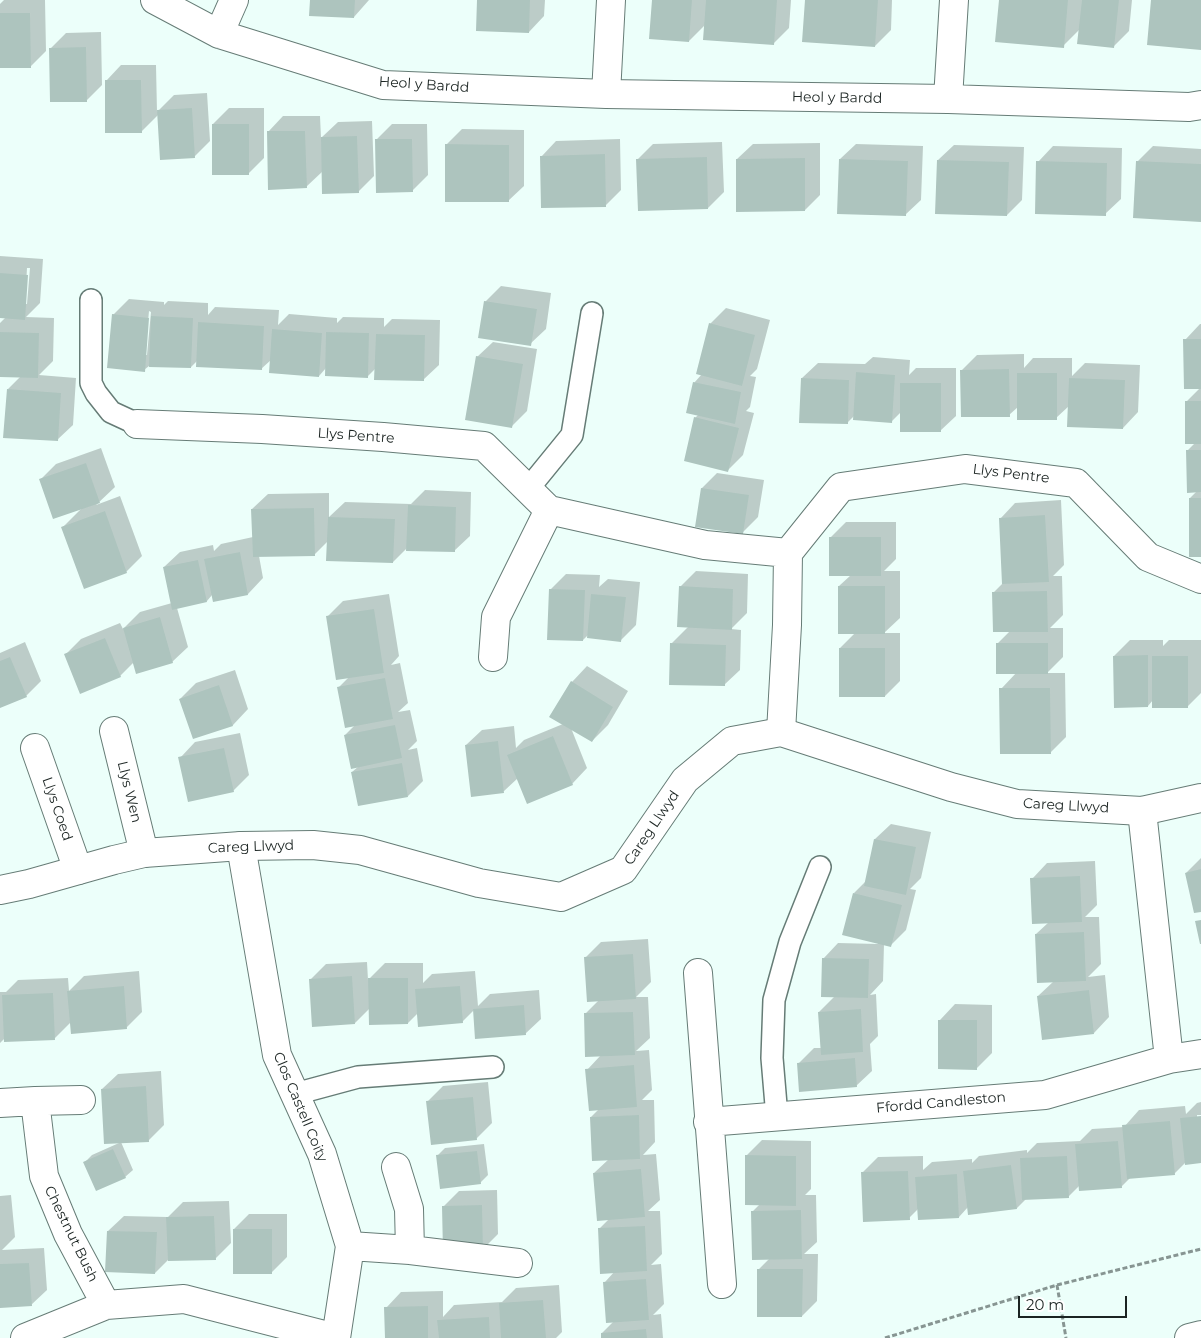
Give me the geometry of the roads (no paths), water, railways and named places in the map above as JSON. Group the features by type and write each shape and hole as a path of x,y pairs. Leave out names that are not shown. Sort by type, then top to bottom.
{"street":[{"name":"Heol y Bardd","path":"154,0 219,34 383,85 606,94 948,99 1189,107 1201,105"},
{"path":"219,34 234,0"},
{"path":"606,94 612,0"},
{"path":"948,99 954,0"},
{"name":"Llys Pentre","path":"137,424 262,429 484,446 550,510"},
{"name":"Llys Pentre","path":"788,553 841,487 965,469 1076,483 1148,557 1201,579"},
{"path":"493,657 496,617 550,510 705,545 788,553 787,625 781,732"},
{"name":"Llys Wen","path":"114,731 144,853"},
{"name":"Careg Llwyd","path":"0,890 144,853 240,846 313,845 360,850 480,883 561,897 623,870 685,780 732,741 781,732 951,787 1017,804 1142,811 1201,798"},
{"name":"Llys Coed","path":"35,748 78,870"},
{"path":"1142,811 1169,1059"},
{"name":"Clos Castell Coity","path":"240,846 276,1055 322,1154 350,1246 336,1338"},
{"path":"698,973 722,1284"},
{"name":"Ffordd Candleston","path":"708,1122 1046,1095 1169,1059 1201,1054"},
{"path":"0,1103 81,1100"},
{"name":"Chestnut Bush","path":"35,1101 44,1176 68,1234 106,1305"},
{"path":"396,1167 409,1209 410,1250"},
{"path":"350,1246 410,1250 518,1263"},
{"path":"25,1338 106,1305 184,1299 336,1338"},
{"path":"1189,1338 1201,1335"}],"lane":[{"path":"91,300 91,382 96,394 111,412 137,424"},
{"path":"528,489 572,435 592,313"},
{"path":"777,1117 772,1058 774,1000 790,942 820,867"},
{"path":"295,1094 358,1076 493,1068"}]}
